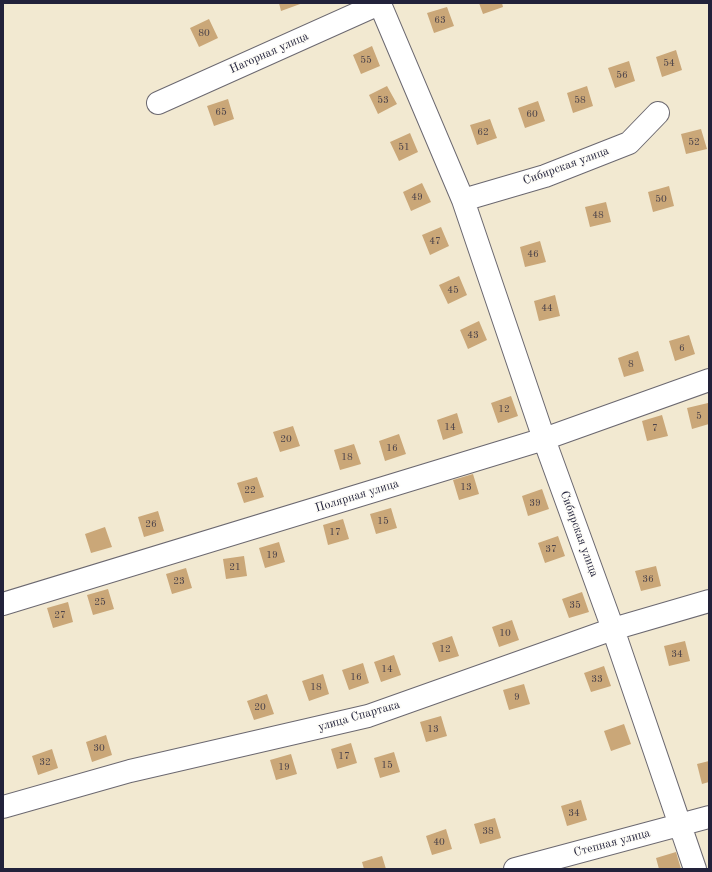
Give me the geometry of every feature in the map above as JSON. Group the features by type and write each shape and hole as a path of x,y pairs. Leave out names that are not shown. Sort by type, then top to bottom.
{"street":[{"name":"Нагорная улица","path":"158,103 380,3"},
{"name":"Сибирская улица","path":"380,3 463,200 544,439 613,629 695,869"},
{"name":"Сибирская улица","path":"463,200 545,176 629,143 658,113"},
{"name":"Полярная улица","path":"3,604 544,439 709,380"},
{"name":"улица Спартака","path":"3,807 130,771 368,716 613,629 709,601"},
{"name":"Степная улица","path":"515,869 709,817"}],"building":[{"path":"279,3 303,3 281,11"},
{"path":"479,3 502,3 503,7 483,14"},
{"path":"447,7 454,26 434,33 427,13"},
{"path":"209,19 218,38 199,47 190,28"},
{"path":"372,46 380,66 361,74 353,55"},
{"path":"676,50 682,70 662,77 656,57"},
{"path":"629,61 635,81 615,88 608,68"},
{"path":"387,86 397,104 378,114 369,95"},
{"path":"587,86 593,106 573,113 567,93"},
{"path":"228,99 234,119 214,126 207,106"},
{"path":"538,101 545,121 525,128 518,108"},
{"path":"490,119 497,138 477,145 470,125"},
{"path":"701,129 707,149 686,154 681,134"},
{"path":"410,133 418,152 399,161 390,142"},
{"path":"422,183 431,202 411,211 403,192"},
{"path":"669,186 674,206 653,212 648,192"},
{"path":"606,202 611,222 590,227 585,207"},
{"path":"441,227 449,246 430,255 422,235"},
{"path":"540,241 546,262 525,267 520,247"},
{"path":"459,276 467,295 448,304 439,285"},
{"path":"555,295 560,316 539,321 534,301"},
{"path":"479,321 487,340 468,349 460,330"},
{"path":"689,335 695,354 675,361 669,341"},
{"path":"638,351 644,371 624,377 618,358"},
{"path":"511,396 518,416 498,423 491,403"},
{"path":"708,403 709,424 692,429 687,408"},
{"path":"457,413 463,433 443,440 437,420"},
{"path":"662,415 668,436 647,441 642,421"},
{"path":"293,426 300,446 280,452 273,432"},
{"path":"399,434 406,454 385,461 379,441"},
{"path":"354,444 361,464 340,470 334,450"},
{"path":"473,474 479,494 459,500 453,480"},
{"path":"257,477 264,497 244,503 237,483"},
{"path":"542,489 549,509 528,516 522,496"},
{"path":"391,508 397,528 376,534 370,514"},
{"path":"158,511 164,531 144,537 138,517"},
{"path":"343,519 349,539 328,545 323,525"},
{"path":"105,527 112,547 91,553 85,534"},
{"path":"558,536 565,556 545,563 538,543"},
{"path":"279,542 285,562 265,568 259,548"},
{"path":"244,556 247,576 226,579 223,559"},
{"path":"656,566 661,586 641,591 635,571"},
{"path":"186,568 192,588 172,594 166,574"},
{"path":"108,589 114,609 93,615 87,595"},
{"path":"582,592 589,612 569,618 562,599"},
{"path":"68,602 73,622 53,628 47,608"},
{"path":"512,620 519,640 499,647 492,627"},
{"path":"452,636 459,656 439,662 432,643"},
{"path":"685,641 690,661 669,666 664,646"},
{"path":"394,655 401,675 381,682 374,662"},
{"path":"363,663 369,683 349,690 342,670"},
{"path":"604,666 611,686 591,692 584,673"},
{"path":"323,674 329,694 309,701 302,681"},
{"path":"524,684 530,704 509,710 503,690"},
{"path":"267,694 274,714 254,720 247,701"},
{"path":"441,716 447,736 426,742 420,722"},
{"path":"624,724 631,744 611,751 604,731"},
{"path":"106,735 112,755 92,762 86,742"},
{"path":"351,743 357,763 337,769 331,749"},
{"path":"52,749 58,768 38,775 32,756"},
{"path":"394,752 400,772 380,778 374,758"},
{"path":"291,754 297,774 276,780 270,760"},
{"path":"709,761 709,782 702,784 697,764"},
{"path":"581,800 587,820 567,826 561,806"},
{"path":"495,818 501,838 480,844 474,824"},
{"path":"446,829 452,849 432,855 426,836"},
{"path":"676,852 681,869 659,869 656,858"},
{"path":"382,856 386,869 364,869 362,862"}]}
